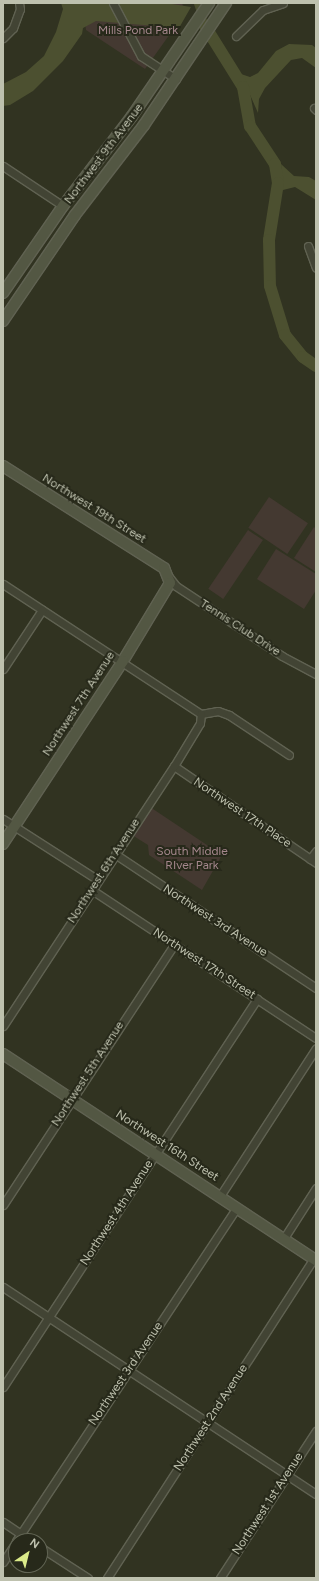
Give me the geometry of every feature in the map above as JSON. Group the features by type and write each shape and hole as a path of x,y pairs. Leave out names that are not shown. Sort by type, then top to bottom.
{"street":[{"path":"112,3 132,43 141,56 176,79"},
{"name":"Northwest 9th Avenue","path":"3,293 63,206 163,71 208,3"},
{"path":"236,36 263,10 283,3"},
{"path":"3,38 13,28 20,6"},
{"name":"Northwest 9th Avenue","path":"3,321 75,215 176,79 224,6"},
{"path":"3,166 63,206 65,215 62,234"},
{"path":"75,215 77,187"},
{"path":"308,246 316,268"},
{"name":"Northwest 19th Street","path":"3,466 164,568 169,576"},
{"name":"Northwest 7th Avenue","path":"3,844 169,588 169,576"},
{"name":"Tennis Club Drive","path":"169,576 176,586 282,656 316,674"},
{"path":"3,584 123,661 201,714 218,711 229,715 290,755"},
{"path":"3,669 42,610"},
{"name":"Northwest 6th Avenue","path":"3,1026 174,766 200,723 201,714"},
{"name":"Northwest 17th Place","path":"174,766 313,861 316,851"},
{"path":"3,819 98,880"},
{"name":"Northwest 3rd Avenue","path":"115,854 316,988"},
{"name":"Northwest 17th Street","path":"92,890 316,1038"},
{"name":"Northwest 5th Avenue","path":"3,1205 174,945"},
{"name":"Northwest 4th Avenue","path":"3,1387 257,999"},
{"path":"220,1196 316,1048"},
{"name":"Northwest 16th Street","path":"3,1054 315,1259"},
{"path":"284,1238 316,1188"},
{"name":"Northwest 3rd Avenue","path":"22,1533 237,1207"},
{"name":"Northwest 2nd Avenue","path":"107,1578 315,1259"},
{"path":"3,1287 316,1494"},
{"name":"Northwest 1st Avenue","path":"220,1578 316,1431"},
{"path":"3,1522 20,1533"},
{"path":"48,1552 88,1578"}],"green space":[{"name":"Mills Pond Park","path":"82,3 182,3 185,13 145,69 86,30"},
{"path":"269,497 308,523 287,554 248,528"},
{"path":"314,527 316,529 316,572 294,558"},
{"path":"248,530 263,540 223,599 208,589"},
{"path":"276,549 316,574 316,590 304,609 257,579"},
{"name":"South Middle RIver Park","path":"150,807 222,855 202,890 149,855 148,845 132,835"}],"shaded area":[{"path":"61,3 166,3 191,7 179,28 96,21 83,28 82,34 63,61 33,91 10,105 3,106 3,84 26,72 44,56 56,32 63,9"},
{"path":"289,44 312,45 316,48 316,68 302,58 291,60 265,88 259,99 258,113 241,74 250,77 258,73 276,51"},
{"path":"281,164 294,176 309,177 316,181 316,200 295,187 283,190"}],"waterway":[{"path":"197,3 205,26"},
{"path":"205,26 243,87 250,126 275,164 278,183 269,240 270,286 285,335 303,357 316,366"}]}
